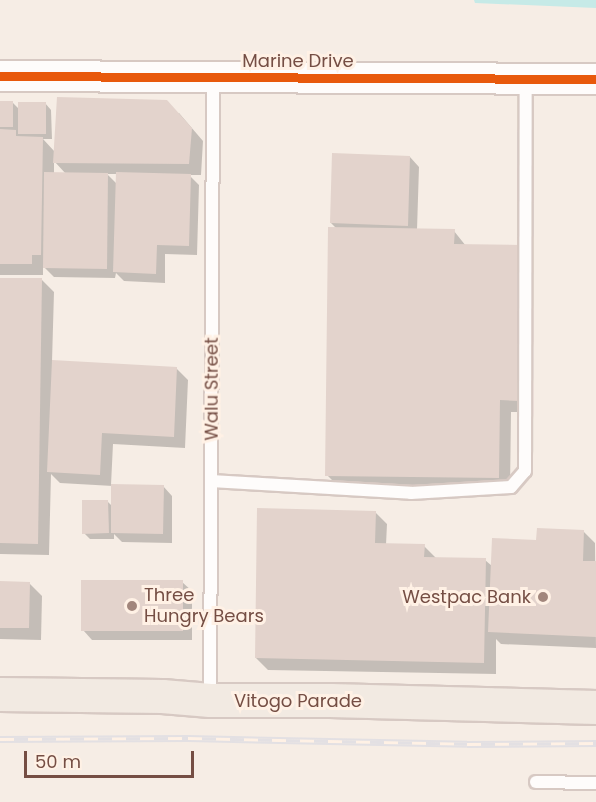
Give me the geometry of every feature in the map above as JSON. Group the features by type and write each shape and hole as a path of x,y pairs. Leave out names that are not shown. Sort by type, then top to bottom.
{"main road":[{"name":"Vitogo Parade","path":"0,694 596,707"}],"street":[{"name":"Marine Drive","path":"0,76 596,79"}],"lane":[{"name":"Walu Street","path":"210,700 213,77"},
{"path":"211,481 411,493 511,487 525,471 526,78"},
{"path":"536,782 596,783"}],"water":[{"path":"474,0 596,0 596,8 475,3"}],"building":[{"path":"57,97 167,100 192,128 189,164 53,163"},
{"path":"0,101 13,101 13,127 0,127"},
{"path":"18,102 46,102 46,134 18,134"},
{"path":"0,129 16,130 16,136 43,137 41,255 32,255 32,264 0,264"},
{"path":"332,153 410,156 408,226 330,223"},
{"path":"44,172 108,173 107,269 43,268"},
{"path":"116,172 191,174 189,246 157,245 156,274 113,272"},
{"path":"328,227 455,229 454,244 521,245 519,401 500,400 499,478 325,476"},
{"path":"0,278 42,278 38,544 0,543"},
{"path":"52,360 177,367 174,437 102,433 100,475 47,472"},
{"path":"111,484 164,485 163,534 111,533"},
{"path":"82,500 108,500 109,533 82,534"},
{"path":"257,508 376,511 375,543 425,544 424,557 486,558 484,663 255,658"},
{"name":"Westpac Bank","path":"537,528 584,530 583,561 596,561 596,637 488,632 492,538 536,540"},
{"name":"Three Hungry Bears","path":"81,580 183,580 183,631 81,631"},
{"path":"0,581 30,582 29,628 0,628"}],"railway":[{"path":"0,739 188,738 467,744 596,743"}],"cycle path":[{"path":"0,76 596,79"}],"place":[{"name":"Westpac Bank","path":"543,597"},
{"name":"Three Hungry Bears","path":"132,606"}]}
